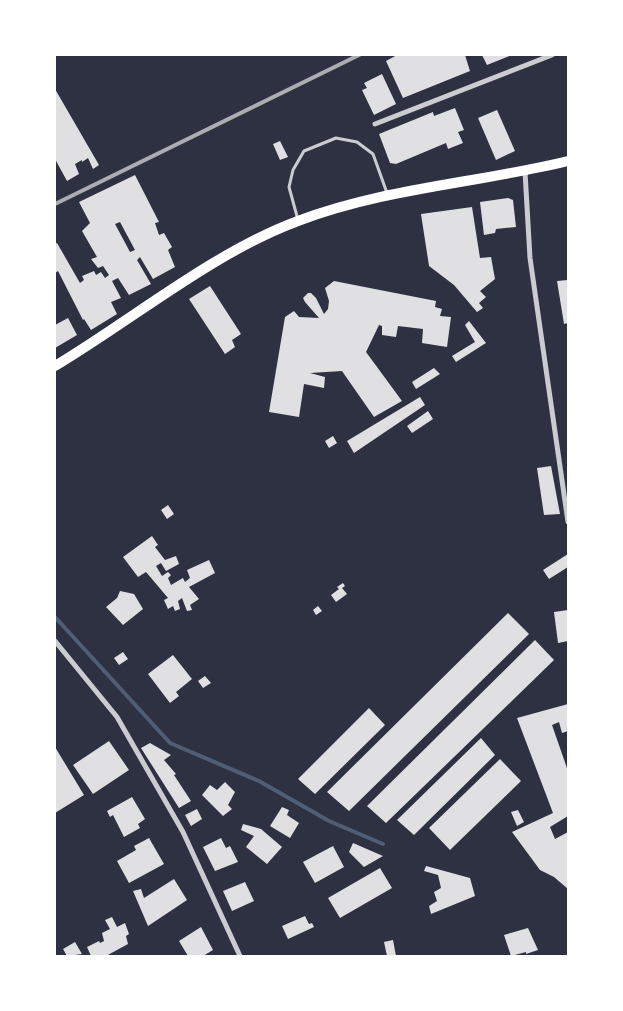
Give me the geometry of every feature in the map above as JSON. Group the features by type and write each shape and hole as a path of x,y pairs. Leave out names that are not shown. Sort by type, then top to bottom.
{"main road":[{"path":"55,366 230,254 298,220 387,194 524,172 568,161"}],"street":[{"path":"375,124 552,55"},
{"path":"524,172 530,258 568,522"},
{"path":"55,640 117,717 183,832 240,956"}],"lane":[{"path":"298,220 289,187 293,170 304,151 336,138 357,142 373,154 387,194"}],"building":[{"path":"397,55 465,55 470,71 403,98 386,61"},
{"path":"482,55 512,55 487,65"},
{"path":"382,74 396,104 374,115 362,90 367,88 364,83"},
{"path":"55,89 99,165 93,169 88,158 82,162 82,160 75,164 79,174 67,181 55,159"},
{"path":"455,108 464,130 458,132 463,143 448,149 446,143 396,164 390,163 379,134 433,112 434,116"},
{"path":"497,110 515,151 496,160 478,118"},
{"path":"280,141 288,157 280,160 273,144"},
{"path":"135,175 159,222 155,223 159,235 164,233 172,247 168,250 175,267 153,279 140,257 137,260 151,284 129,295 118,278 112,281 121,298 111,302 117,314 91,330 83,320 58,271 55,273 55,244 57,243 80,283 84,280 82,276 94,271 96,275 101,272 105,278 109,275 103,266 98,268 91,259 97,257 82,231 90,223 79,202","holes":["120,222 135,250 130,252 115,224"]},
{"path":"508,198 513,200 516,227 496,229 495,233 484,235 480,202"},
{"path":"472,207 480,258 491,257 495,279 480,291 486,297 479,303 483,308 477,312 454,285 429,266 421,214"},
{"path":"568,280 568,323 564,324 557,281"},
{"path":"334,281 436,301 435,307 442,309 440,316 451,317 447,347 422,343 423,329 398,326 396,337 382,335 382,326 379,325 366,352 402,401 374,417 342,371 310,373 325,377 324,388 304,384 299,417 269,412 285,317 294,311 299,317 319,318 303,298 308,293 311,293 316,298 324,314 328,309 329,301 325,288"},
{"path":"210,286 241,334 232,340 235,347 225,354 189,299"},
{"path":"68,318 77,335 55,348 55,325"},
{"path":"469,321 486,343 456,362 452,356 475,342 465,325"},
{"path":"434,368 440,374 416,389 412,382"},
{"path":"420,397 425,405 354,453 347,441"},
{"path":"428,411 433,419 412,433 407,426"},
{"path":"333,436 337,443 329,448 325,441"},
{"path":"551,466 560,514 544,515 537,468"},
{"path":"168,505 174,514 167,519 161,510"},
{"path":"152,536 158,545 155,547 165,560 176,556 179,564 166,571 161,563 156,566 162,576 168,572 171,575 168,578 171,585 183,578 185,582 190,578 187,570 209,560 215,573 189,587 199,599 190,605 192,610 187,611 182,598 178,601 180,609 175,611 173,606 168,609 164,600 168,598 146,572 138,577 123,557"},
{"path":"568,554 568,567 549,579 543,570"},
{"path":"343,583 345,586 342,588 347,594 336,602 331,595"},
{"path":"120,591 134,594 143,609 123,625 106,607 117,598"},
{"path":"318,606 322,611 316,615 313,610"},
{"path":"568,610 568,641 558,643 554,612"},
{"path":"508,613 529,634 349,811 327,792"},
{"path":"535,640 554,660 386,823 367,806"},
{"path":"123,652 128,659 119,665 114,658"},
{"path":"173,655 192,679 176,692 179,696 170,703 148,674"},
{"path":"205,676 211,683 203,688 198,681"},
{"path":"568,704 568,731 562,733 559,722 552,725 568,771 568,816 550,827 555,839 568,832 568,889 554,877 540,870 512,832 553,813 517,718"},
{"path":"369,708 385,725 315,794 298,779"},
{"path":"481,738 495,755 414,835 397,820"},
{"path":"109,741 129,770 93,794 73,765"},
{"path":"150,743 171,755 164,760 176,774 174,775 191,801 179,808 141,748"},
{"path":"55,747 84,795 55,813"},
{"path":"500,759 521,781 450,850 429,828"},
{"path":"225,782 235,792 228,805 232,809 223,816 202,795 210,785 217,790"},
{"path":"132,797 145,819 138,824 140,828 124,837 113,815 110,817 107,811"},
{"path":"282,807 289,810 287,815 299,823 290,838 270,826"},
{"path":"197,809 202,819 191,826 185,815"},
{"path":"518,810 524,822 517,826 511,812"},
{"path":"243,824 261,829 282,847 267,864 246,847 254,836 241,830"},
{"path":"149,838 164,864 129,883 117,861 136,850 134,846"},
{"path":"221,838 226,848 230,846 238,862 215,871 203,847"},
{"path":"353,843 383,856 364,867 349,852"},
{"path":"333,846 344,867 315,883 303,862"},
{"path":"426,866 470,878 475,896 431,914 429,906 437,901 434,892 441,888 438,875 424,871"},
{"path":"380,868 392,888 340,918 328,898"},
{"path":"174,879 187,900 148,926 133,891 141,889 144,898"},
{"path":"245,882 254,901 232,911 223,891"},
{"path":"305,916 309,924 312,923 314,927 288,939 282,926"},
{"path":"112,917 117,927 125,923 129,934 126,936 128,944 106,956 91,956 87,947 99,941 100,943 104,941 102,933 110,929 105,920"},
{"path":"201,927 213,950 203,956 188,956 179,941"},
{"path":"528,928 538,950 511,956 504,935"},
{"path":"393,940 396,956 387,956 384,942"},
{"path":"75,942 82,954 67,956 63,949"}],"waterway":[{"path":"55,617 170,743 259,781 329,821 383,844"}],"railway":[{"path":"55,204 359,55"}]}
